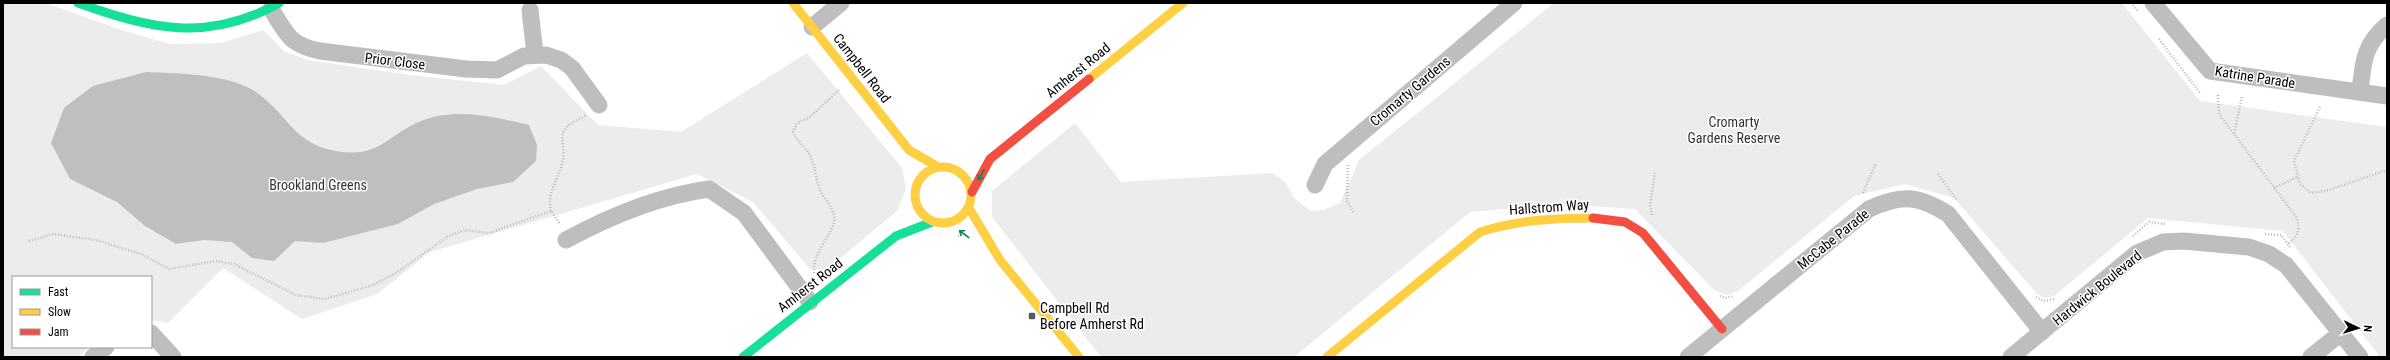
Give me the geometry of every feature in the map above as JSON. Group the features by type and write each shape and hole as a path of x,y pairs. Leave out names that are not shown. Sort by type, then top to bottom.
{"street":[{"path":"78,3 136,23 176,30 224,27 249,19 275,6"},
{"name":"Campbell Road","path":"793,3 909,150 938,167"},
{"path":"812,27 841,3"},
{"name":"Amherst Road","path":"743,357 810,302 896,236 932,222 953,225 969,208 972,192 990,159 1183,3"},
{"name":"Cromarty Gardens","path":"1315,185 1325,164 1514,3"},
{"name":"Prior Close","path":"275,6 292,41 306,48 320,51 466,69 497,70 524,56 534,54"},
{"name":"Katrine Parade","path":"2147,9 2210,71 2387,96"},
{"path":"530,10 534,54 561,60 572,68 599,104"},
{"path":"2360,92 2365,53 2377,34 2387,26"},
{"name":"Campbell Road","path":"909,150 915,174"},
{"name":"Amherst Road","path":"978,161 990,159"},
{"path":"932,222 925,217 916,203 915,174 923,175 938,167 966,164"},
{"path":"949,167 964,176 972,192"},
{"path":"566,240 619,213 678,194 709,190 744,213 810,302"},
{"name":"McCabe Parade","path":"1688,357 1869,208 1889,200 1910,198 1930,202 1948,214 2042,332"},
{"path":"909,214 916,203"},
{"path":"969,208 1000,260 1079,357"},
{"name":"Hallstrom Way","path":"1327,357 1480,232 1508,223 1557,218 1602,218 1624,222 1643,233 1722,329"},
{"name":"Amherst Road","path":"896,236 902,225"},
{"name":"Hardwick Boulevard","path":"2011,357 2137,253 2163,242 2182,241 2249,248 2269,254 2286,265 2360,357"},
{"path":"981,246 1000,260"},
{"path":"2311,357 2341,332"},
{"path":"152,334 173,357"},
{"path":"94,357 105,348"}],"path":[{"path":"2131,3 2147,9"},
{"path":"2158,37 2200,92"},
{"path":"814,273 814,262 819,247 834,222 834,213 817,184 814,166 807,152 798,143 793,132 797,123 810,117 842,88"},
{"path":"2218,95 2218,114 2297,218 2299,228 2297,236 2288,244"},
{"path":"2234,134 2242,97"},
{"path":"566,240 558,221 551,211 550,192 557,179 564,158 563,132 571,122 581,118 599,104"},
{"path":"2320,107 2294,161 2300,184 2312,192 2330,190 2387,170"},
{"path":"1350,142 1348,201 1354,213"},
{"path":"1860,196 1865,190 1876,162"},
{"path":"1653,218 1650,205 1655,173"},
{"path":"2274,188 2297,177"},
{"path":"28,241 53,234 96,240 141,254 169,269 216,261 234,264 296,295 325,299 373,285 396,273 447,237 465,230 489,233 551,211"},
{"path":"1719,295 1725,298 1737,296"}],"green space":[{"name":"Brookland Greens","path":"3,3 46,3 121,30 170,44 221,43 263,30 284,51 307,60 410,75 504,85 541,66 598,125 681,132 807,53 902,168 906,189 897,211 826,270 810,269 753,202 697,174 430,252 377,294 302,319 223,268 168,323 152,320 152,276 12,276 12,348 89,348 79,357 3,357"},
{"name":"Cromarty Gardens Reserve","path":"1554,3 2122,3 2200,101 2387,127 2387,357 2380,357 2283,231 2148,218 2054,296 2045,298 2037,294 1954,198 1905,184 1854,196 1738,291 1727,295 1714,290 1635,209 1587,206 1530,207 1470,212 1294,357 1101,357 992,217 992,191 1075,123 1121,182 1272,173 1285,182 1294,198 1311,211 1323,210 1340,203 1359,160"}],"shaded area":[{"path":"146,72 205,76 236,83 249,88 270,103 302,136 322,147 336,151 351,153 363,152 373,149 421,121 434,117 461,114 502,119 529,125 537,145 536,161 513,182 477,189 434,204 398,224 323,243 295,241 274,261 252,258 232,242 204,240 176,244 145,226 117,202 70,179 51,143 64,108 93,86"}],"traffic: fast":[{"path":"78,3 130,20 179,28 228,24 253,16 279,3"},
{"path":"743,357 896,236 932,222"}],"traffic: slow":[{"path":"793,3 909,150 938,167"},
{"path":"1089,79 1183,3"},
{"path":"937,167 949,167 959,171 967,179 971,189 971,195 971,201 967,211 959,219 949,223 937,223 927,219 919,211 915,201 915,189 919,179 927,171 937,167"},
{"path":"969,208 1000,260 1079,357"},
{"path":"1327,357 1480,232 1536,220 1593,218"}],"traffic: jam":[{"path":"972,192 990,159 1089,79"},
{"path":"1593,218 1625,222 1643,233 1722,329"}],"place":[{"name":"Campbell Rd Before Amherst Rd","path":"1032,316"}]}
